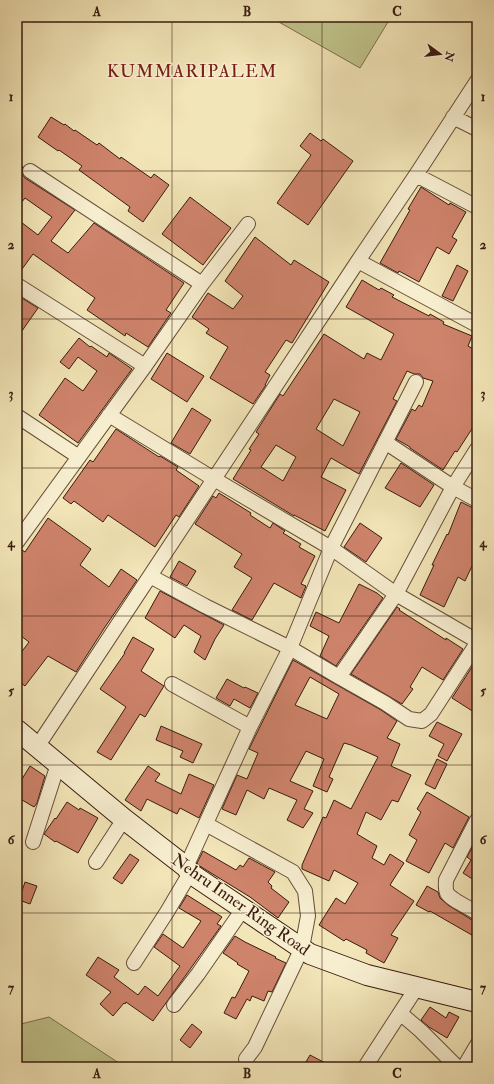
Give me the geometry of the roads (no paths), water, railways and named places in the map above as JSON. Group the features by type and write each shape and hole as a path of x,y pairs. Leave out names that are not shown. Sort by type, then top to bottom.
{"street":[{"path":"37,747 477,81"},
{"path":"453,117 477,129"},
{"path":"30,171 202,284"},
{"path":"416,175 477,207"},
{"path":"17,542 145,366 202,284 248,224"},
{"path":"358,261 477,325"},
{"path":"17,285 145,366"},
{"path":"134,963 167,912 188,870 206,824 250,726 290,648 331,548 416,382"},
{"path":"109,414 214,479 331,548 396,594 477,642 431,714 422,721 408,719 385,703 290,648 205,606 150,576"},
{"path":"17,416 79,457"},
{"path":"385,442 453,488 477,500"},
{"path":"339,677 396,594 453,488 477,449"},
{"path":"172,684 250,726"},
{"name":"Nehru Inner Ring Road","path":"17,730 188,870 310,954 367,975 477,1002"},
{"path":"33,842 58,764"},
{"path":"96,862 124,819"},
{"path":"477,820 446,880 445,886 447,893 477,913"},
{"path":"206,824 294,872 305,890 308,916 302,948 255,1047 246,1059"},
{"path":"174,1005 198,974 243,909"},
{"path":"365,1067 417,987"},
{"path":"400,1013 421,1031 457,1067"},
{"path":"464,1067 477,1045"}],"district":[{"name":"KUMMARIPALEM","path":"192,71"}]}
